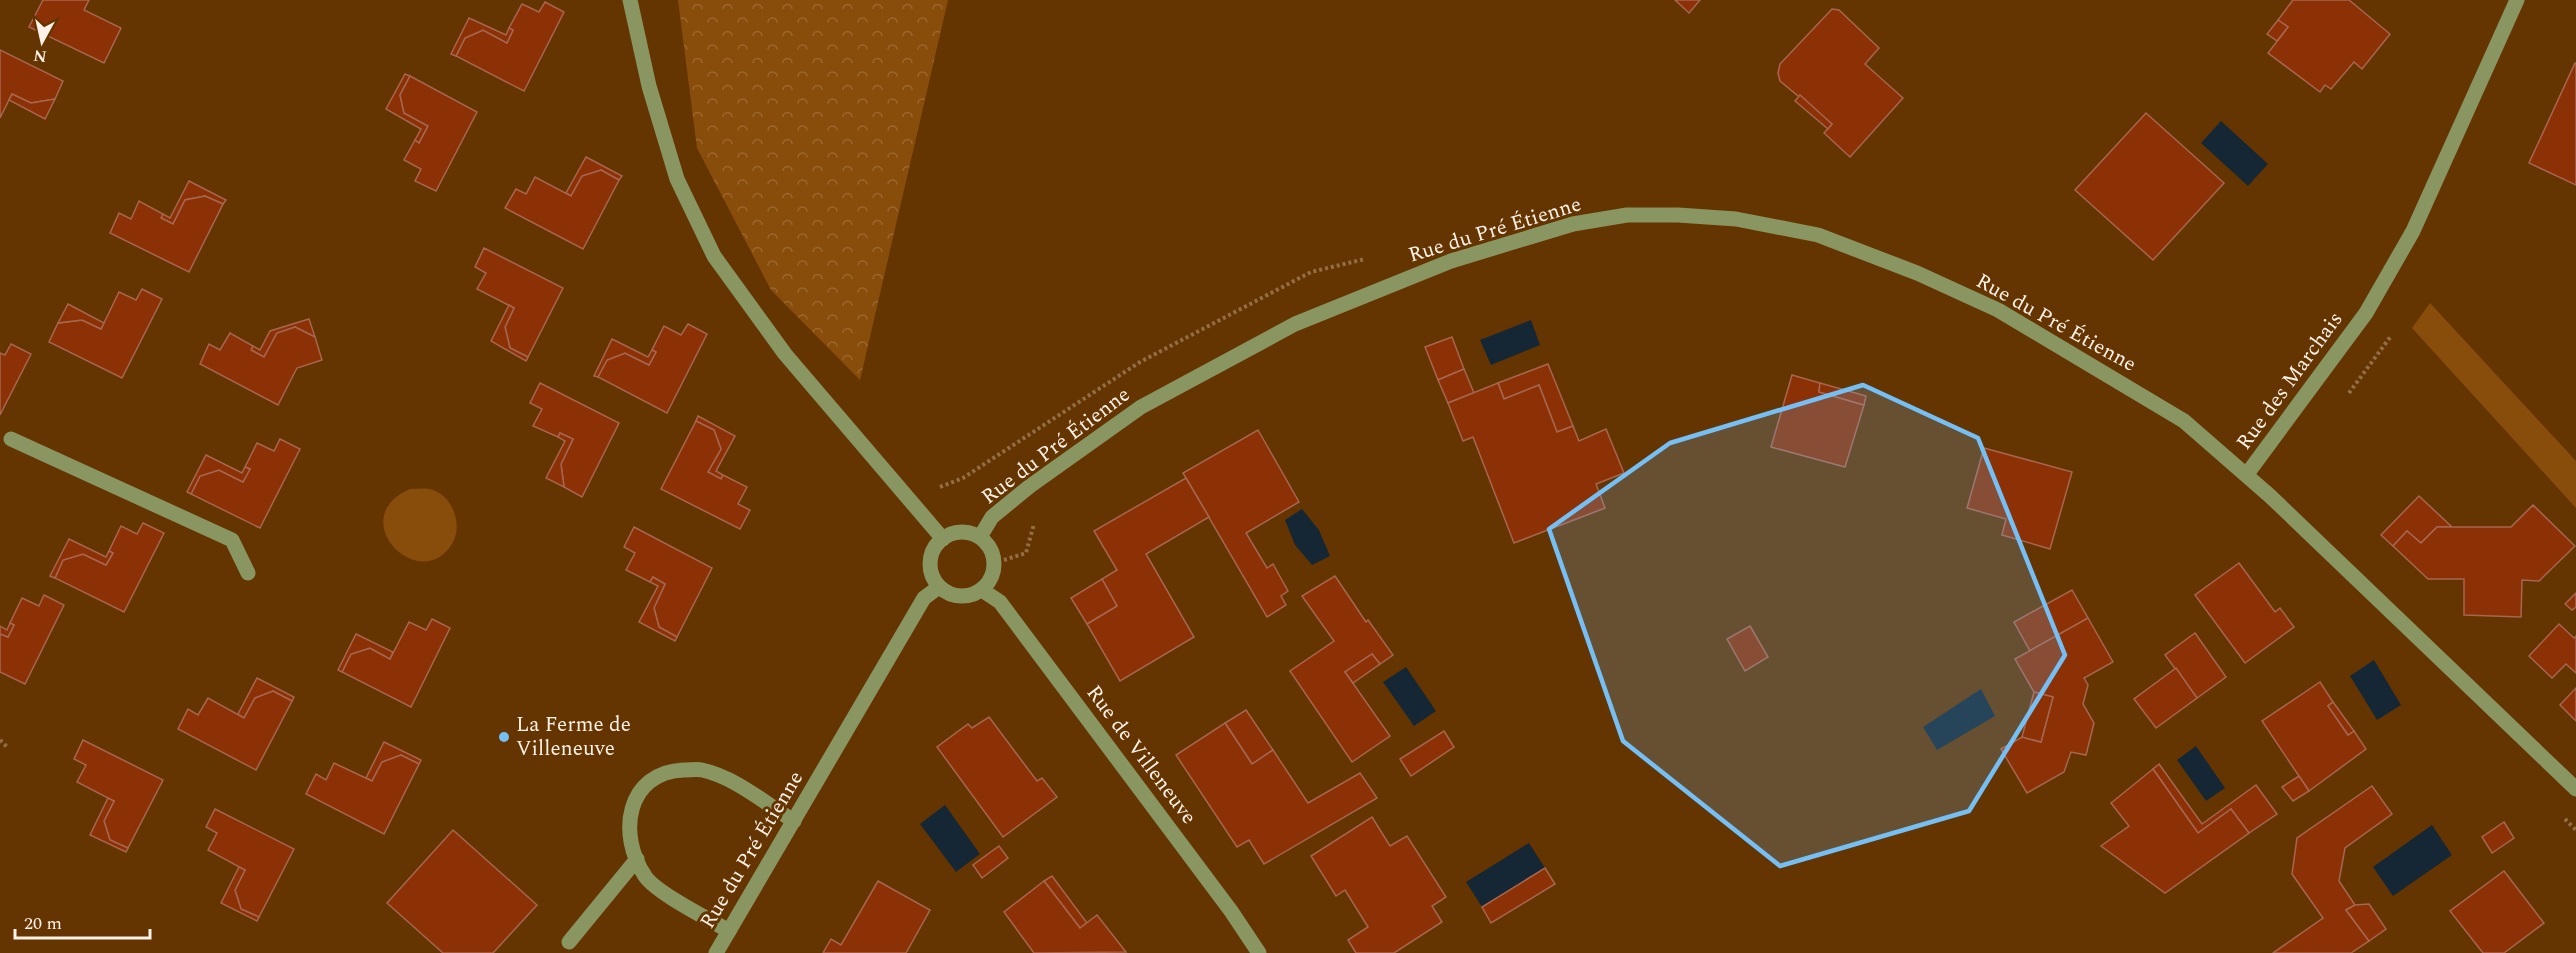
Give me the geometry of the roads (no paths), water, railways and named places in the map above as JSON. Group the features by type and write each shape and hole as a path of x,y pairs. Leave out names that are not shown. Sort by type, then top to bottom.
{"street":[{"path":"630,0 649,86 677,179 714,256 785,354 943,539"},
{"name":"Rue des Marchais","path":"2517,0 2413,231 2366,313 2247,474 2576,789"},
{"name":"Rue du Pré Étienne","path":"980,537 992,517 1030,486 1141,407 1295,324 1451,261 1573,224 1627,215 1678,215 1736,219 1818,235 1917,273 1998,310 2184,421 2247,474"},
{"path":"11,439 232,540 248,573"},
{"path":"959,532 980,537 993,553 994,563 989,582 982,590 962,597 939,587 931,572 930,561 933,550 943,539 959,532"},
{"name":"Rue du Pré Étienne","path":"716,953 924,598 939,587"},
{"name":"Rue de Villeneuve","path":"982,590 1000,602 1231,911 1259,953"},
{"path":"729,931 645,878 632,850 629,815 639,790 651,779 671,771 702,770 738,786 794,821"},
{"path":"569,942 637,859"}],"water":[{"path":"2221,121 2268,164 2248,186 2201,143"},
{"path":"1531,320 1540,345 1491,365 1480,340"},
{"path":"1302,509 1319,530 1330,556 1312,565 1295,545 1285,520"},
{"path":"2374,660 2401,705 2377,720 2350,676"},
{"path":"1406,667 1436,711 1414,726 1383,682"},
{"path":"1981,689 1995,716 1937,750 1923,727"},
{"path":"2196,746 2225,788 2206,801 2177,760"},
{"path":"945,805 980,854 956,872 920,824"},
{"path":"2432,825 2452,855 2393,896 2373,867"},
{"path":"1529,843 1545,868 1482,907 1466,882"}],"place":[{"name":"La Ferme de Villeneuve","path":"504,737"}]}
